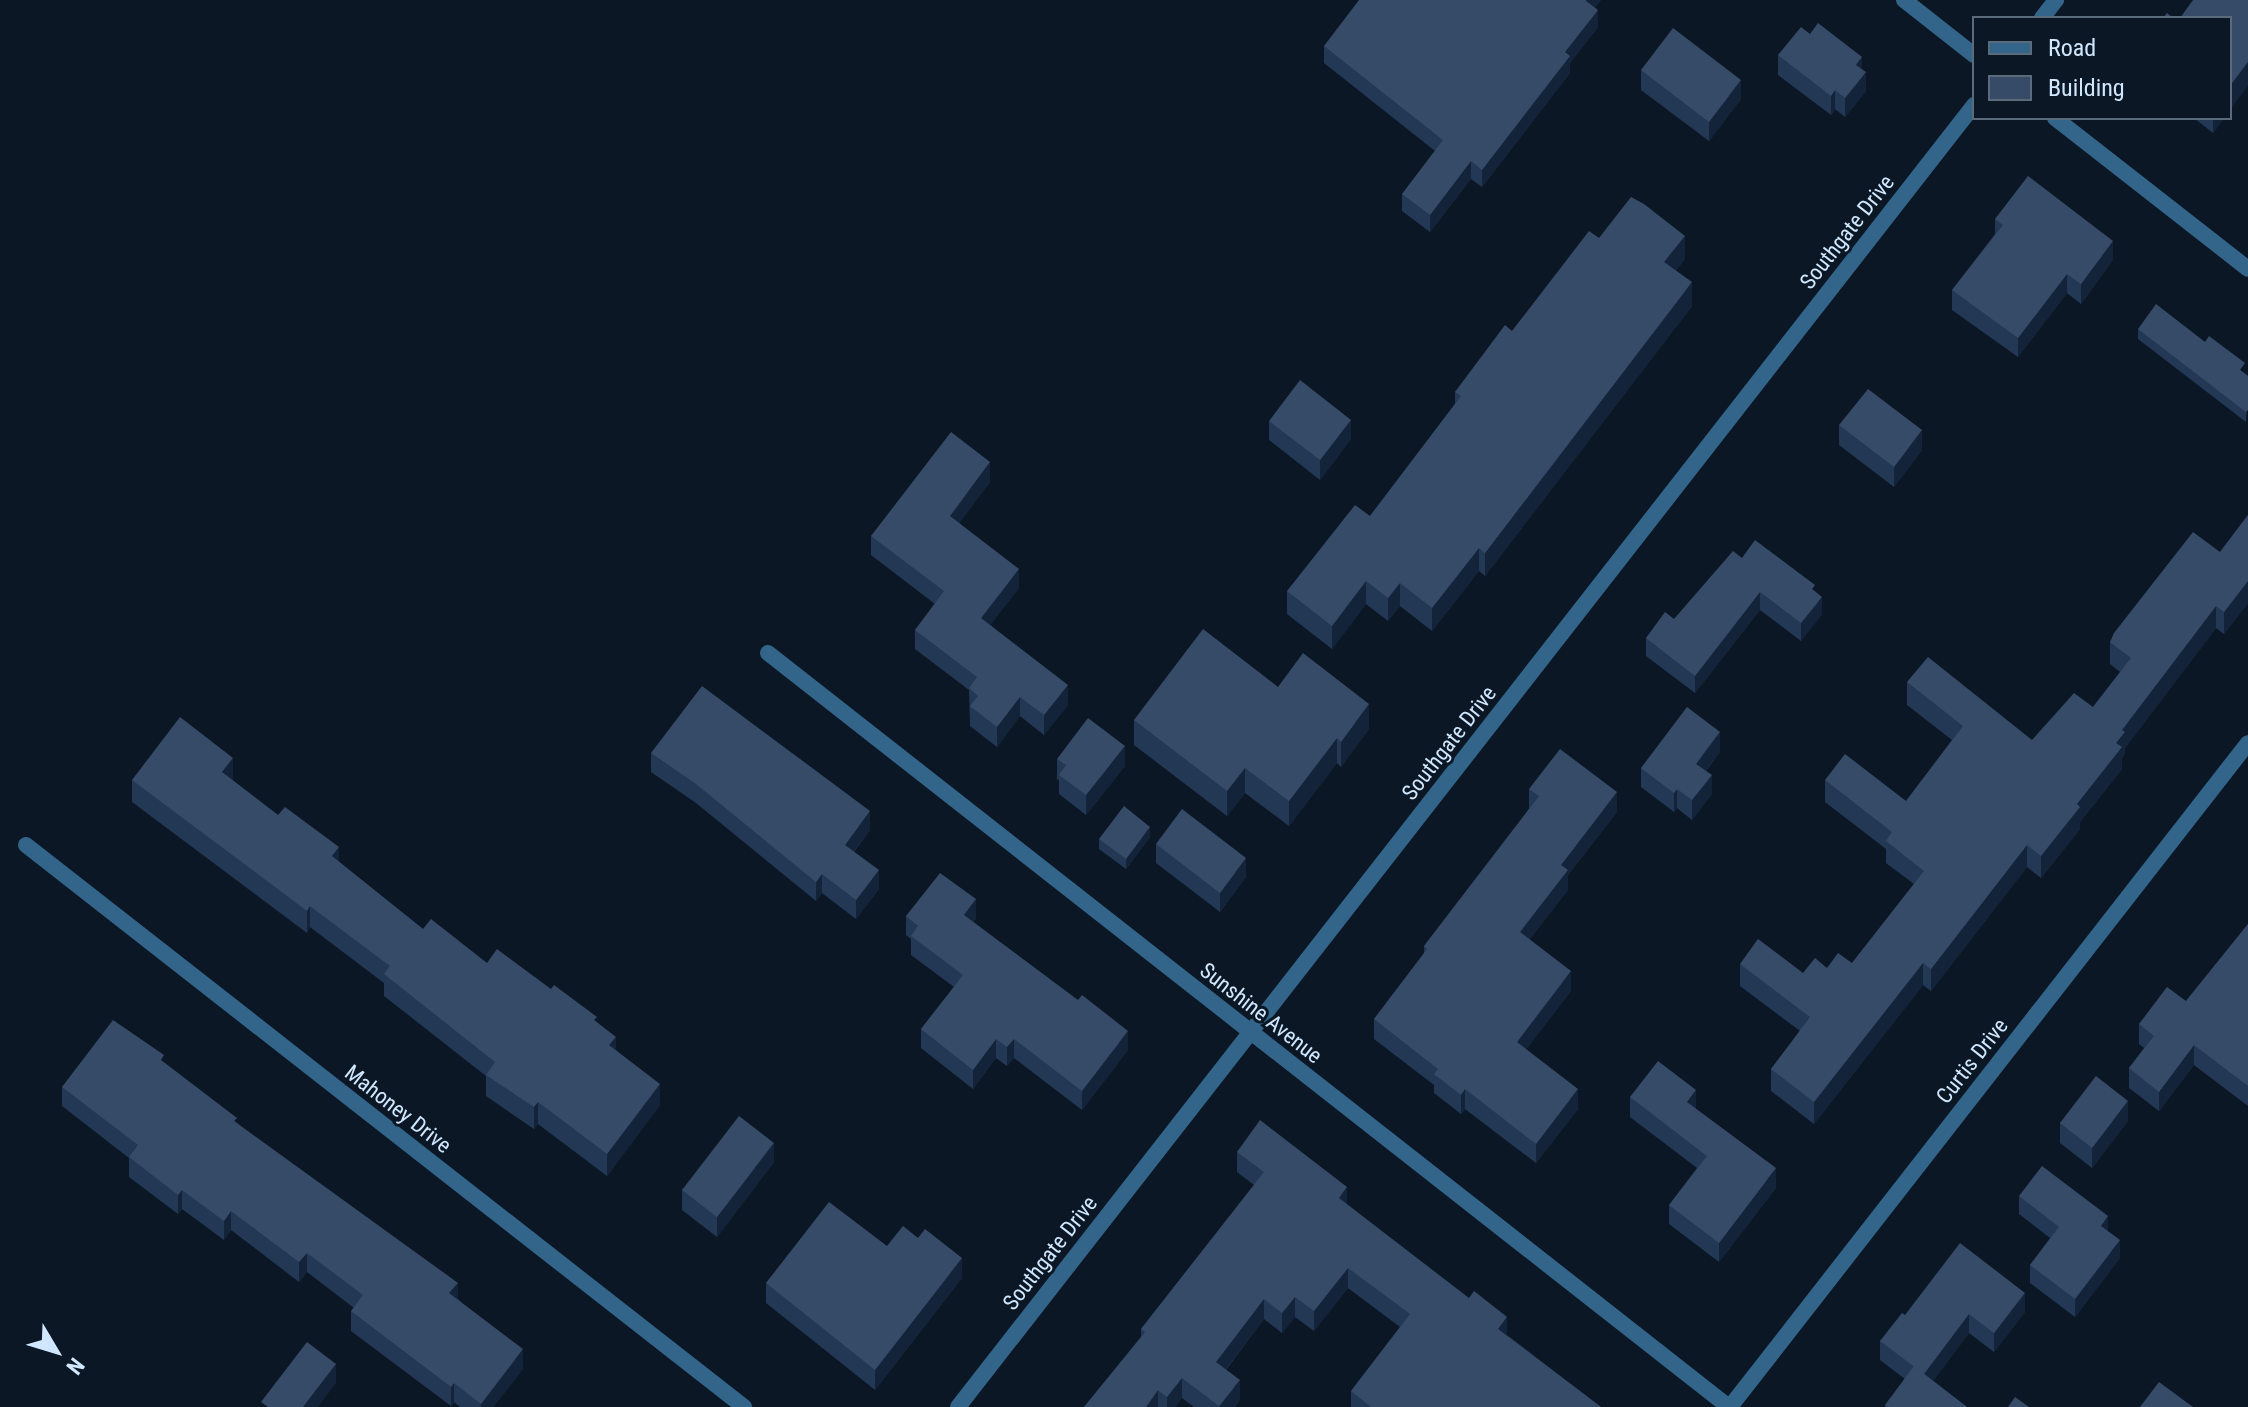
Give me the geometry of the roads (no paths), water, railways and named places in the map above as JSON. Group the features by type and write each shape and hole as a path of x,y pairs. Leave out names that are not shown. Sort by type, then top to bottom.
{"street":[{"path":"1904,0 1972,53"},
{"path":"2044,16 2056,0"},
{"name":"Southgate Drive","path":"958,1407 1972,108"},
{"path":"2058,120 2248,269"},
{"name":"Sunshine Avenue","path":"768,653 1730,1407"},
{"name":"Curtis Drive","path":"1730,1407 2248,743"},
{"name":"Mahoney Drive","path":"26,845 744,1407"}]}
